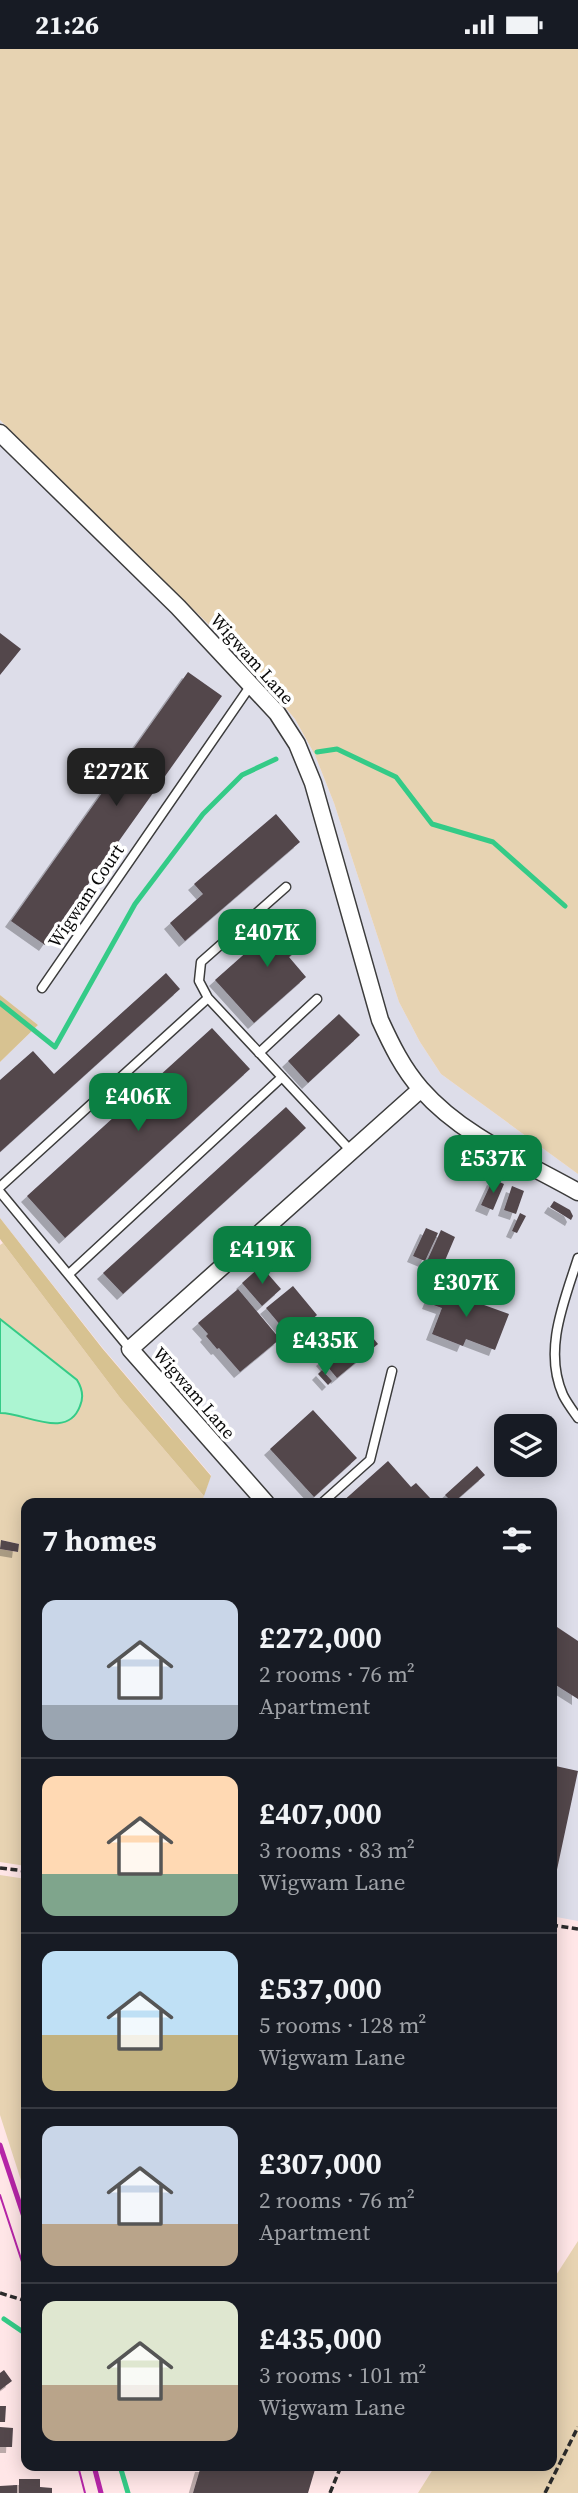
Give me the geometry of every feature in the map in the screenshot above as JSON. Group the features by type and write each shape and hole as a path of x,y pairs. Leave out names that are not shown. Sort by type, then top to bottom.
{"street":[{"name":"Wigwam Lane","path":"3,442 178,607 277,713 297,744 313,783 380,1020 397,1054 421,1089 449,1116 476,1135 578,1192"},
{"name":"Wigwam Lane","path":"262,1498 130,1349 421,1089"}],"lane":[{"name":"Wigwam Court","path":"42,988 251,685"},
{"path":"286,887 201,962 199,981 208,998 351,1151"},
{"path":"130,1349 0,1189 208,998"},
{"path":"259,1053 317,999"},
{"path":"69,1274 282,1077"},
{"path":"578,1258 576,1272 557,1326 555,1348 557,1373 564,1396 578,1418"},
{"path":"328,1498 370,1460 392,1371"}],"path":[{"path":"0,1868 21,1870"},
{"path":"557,1925 578,1929"},
{"path":"0,2293 21,2299"},
{"path":"557,2469 578,2427"},
{"path":"330,2493 339,2471"},
{"path":"545,2493 556,2471"}],"shaded area":[{"path":"0,49 578,49 578,1174 441,1074 420,1042 399,1002 334,803 315,755 295,719 248,663 0,420"},
{"path":"0,420 248,663 295,719 315,755 334,803 399,1002 420,1042 441,1074 578,1174 578,1921 557,1917 557,1498 203,1498 211,1475 102,1347 0,1218 0,1062 38,1025 0,995"},
{"path":"0,995 38,1025 0,1062"},
{"path":"0,1218 102,1348 211,1476 204,1496 121,1399 0,1239"},
{"path":"3,1243 121,1399 204,1496 21,1498 21,1865 0,1862 0,1549 17,1552 19,1544 2,1540 0,1547 0,1245"},
{"path":"0,1319 77,1380 82,1399 74,1416 65,1422 55,1423 0,1413"},
{"path":"0,1875 21,1878 21,2180 0,2115"},
{"path":"578,2241 578,2493 418,2493 432,2471 557,2471 557,2274"}],"building":[{"path":"0,633 21,649 0,675"},
{"path":"188,672 222,696 45,945 11,921"},
{"path":"276,814 300,842 185,941 170,923 203,894 194,884"},
{"path":"293,911 314,935 289,957 306,977 254,1023 215,980"},
{"path":"166,973 180,989 0,1152 0,1080 33,1051 54,1074"},
{"path":"339,1014 360,1035 308,1083 288,1061"},
{"path":"212,1028 250,1069 65,1238 27,1196"},
{"path":"286,1107 306,1128 123,1294 103,1273"},
{"path":"493,1179 504,1184 493,1210 481,1205"},
{"path":"512,1186 524,1191 516,1214 504,1210"},
{"path":"554,1201 570,1210 573,1216 571,1220 550,1207"},
{"path":"520,1213 526,1216 517,1233 512,1231"},
{"path":"426,1228 438,1233 425,1261 413,1256"},
{"path":"441,1230 455,1237 438,1277 423,1270"},
{"path":"261,1266 281,1289 262,1306 242,1283"},
{"path":"438,1278 452,1283 448,1292 509,1314 495,1350 466,1339 463,1346 432,1334 442,1308 428,1303"},
{"path":"293,1286 317,1315 307,1324 313,1332 297,1345 266,1308"},
{"path":"238,1289 280,1339 240,1372 219,1348 217,1349 198,1323"},
{"path":"363,1326 378,1344 337,1378 322,1360"},
{"path":"322,1370 332,1381 328,1385 318,1374"},
{"path":"313,1410 357,1458 314,1497 270,1449"},
{"path":"388,1461 411,1487 416,1483 430,1498 347,1498"},
{"path":"477,1466 485,1475 459,1498 448,1498 445,1495"},
{"path":"1,1540 19,1544 18,1552 0,1549"},
{"path":"557,1627 578,1641 578,1699 557,1686"},
{"path":"557,1766 578,1771 557,1870"},
{"path":"4,2370 12,2381 0,2390 0,2373"},
{"path":"0,2406 6,2406 5,2422 0,2422"},
{"path":"0,2427 13,2428 12,2447 0,2447"},
{"path":"200,2471 315,2471 308,2493 193,2493"},
{"path":"19,2479 40,2479 40,2487 52,2488 52,2493 19,2493"},
{"path":"17,2485 17,2493 0,2493 0,2486"}],"waterway":[{"path":"317,752 337,749 396,777 432,824 493,842 565,906"},
{"path":"0,1003 55,1047 135,904 203,814 242,775 276,759"},
{"path":"4,2319 21,2331"},
{"path":"121,2471 128,2493"}],"tram line":[{"path":"0,2195 21,2259"},
{"path":"79,2471 85,2493"}],"railway":[{"path":"0,2145 21,2208"},
{"path":"95,2471 101,2493"}]}
